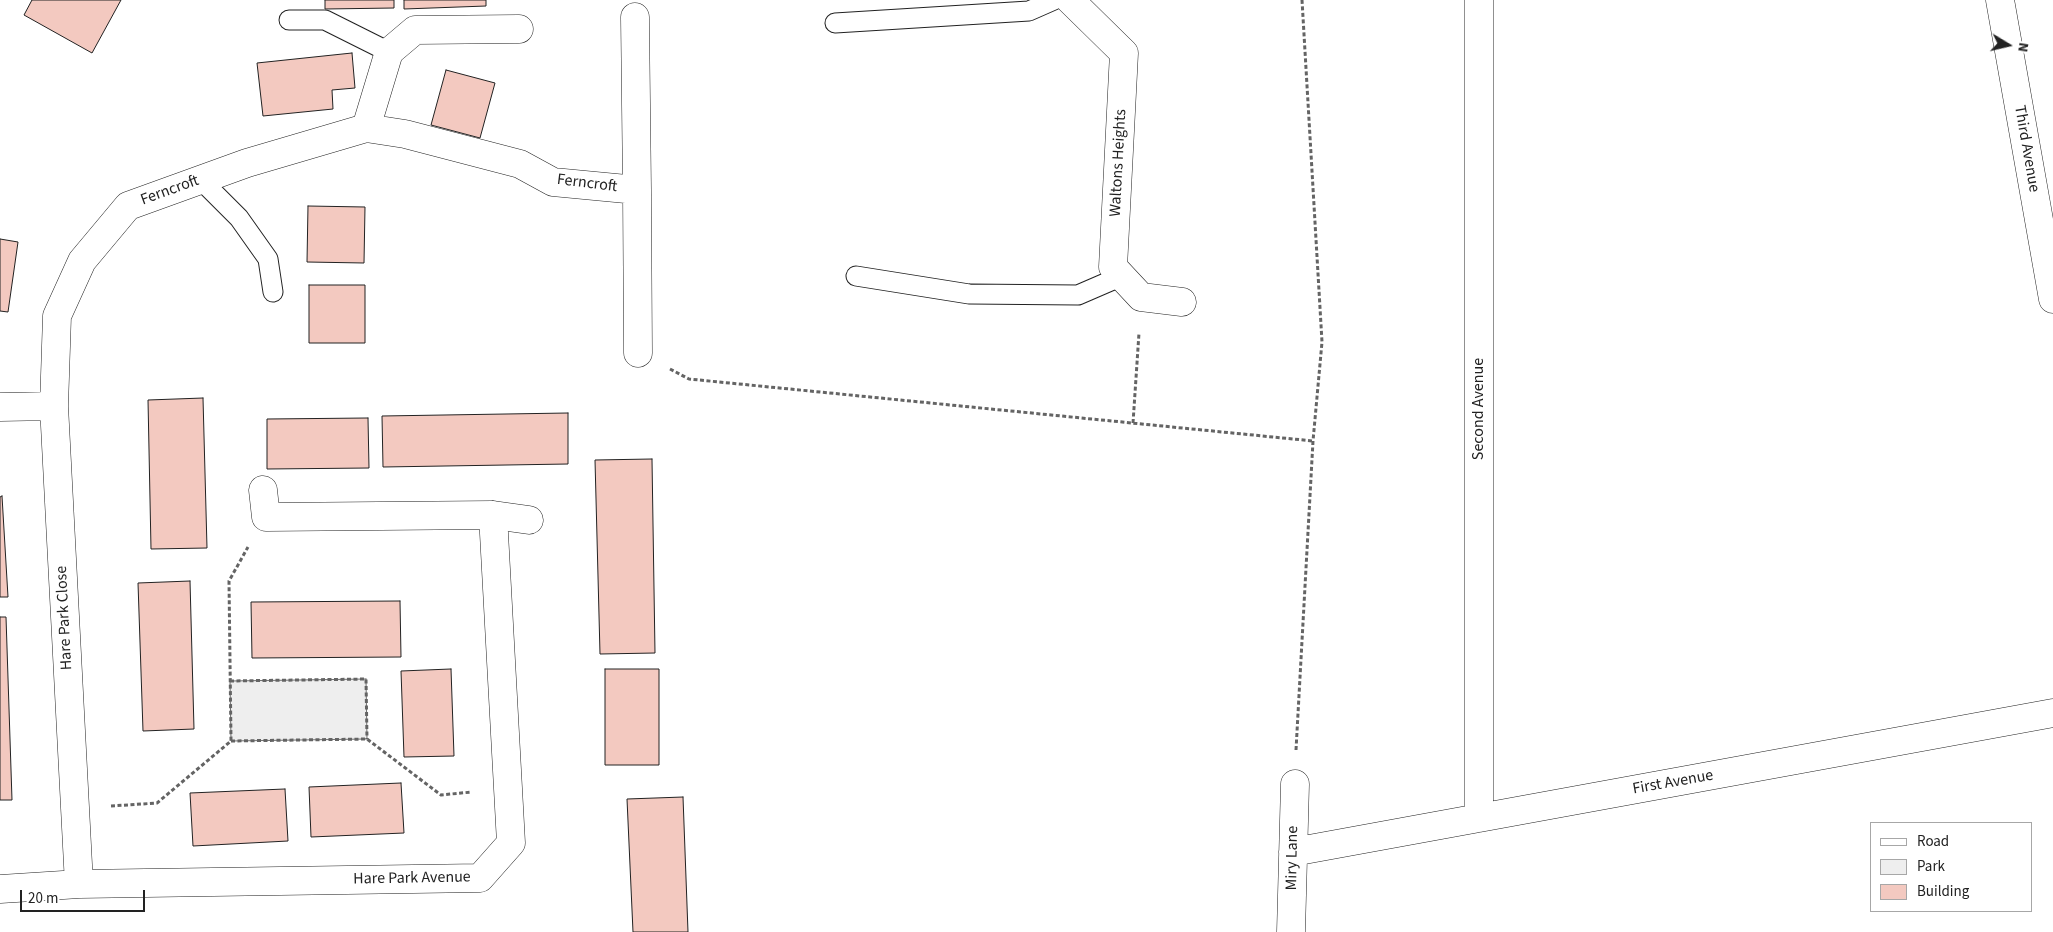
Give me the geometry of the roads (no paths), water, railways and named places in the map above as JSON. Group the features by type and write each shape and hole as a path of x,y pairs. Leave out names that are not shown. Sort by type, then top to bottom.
{"street":[{"name":"Waltons Heights","path":"1070,0 1124,53 1113,267 1141,297 1182,302"},
{"name":"Second Avenue","path":"1479,0 1479,818"},
{"name":"Third Avenue","path":"2000,0 2049,253 2053,299"},
{"name":"Ferncroft","path":"635,17 638,353"},
{"path":"366,128 389,52 415,30 519,29"},
{"name":"Ferncroft","path":"54,406 57,316 82,261 128,206 247,164 366,128 405,134 520,164 553,182 636,190"},
{"path":"0,407 54,406"},
{"name":"Hare Park Close","path":"54,406 79,884"},
{"path":"264,503 493,515 529,520"},
{"name":"Hare Park Avenue","path":"0,889 79,884 480,878 511,843 493,515"},
{"name":"First Avenue","path":"1293,852 2053,713"},
{"name":"Miry Lane","path":"1291,932 1295,784"}],"lane":[{"path":"835,23 1029,11 1054,0"},
{"path":"289,20 325,20 389,52"},
{"path":"201,180 239,218 268,259 273,292"},
{"path":"856,276 969,294 1078,295 1122,276"}]}
